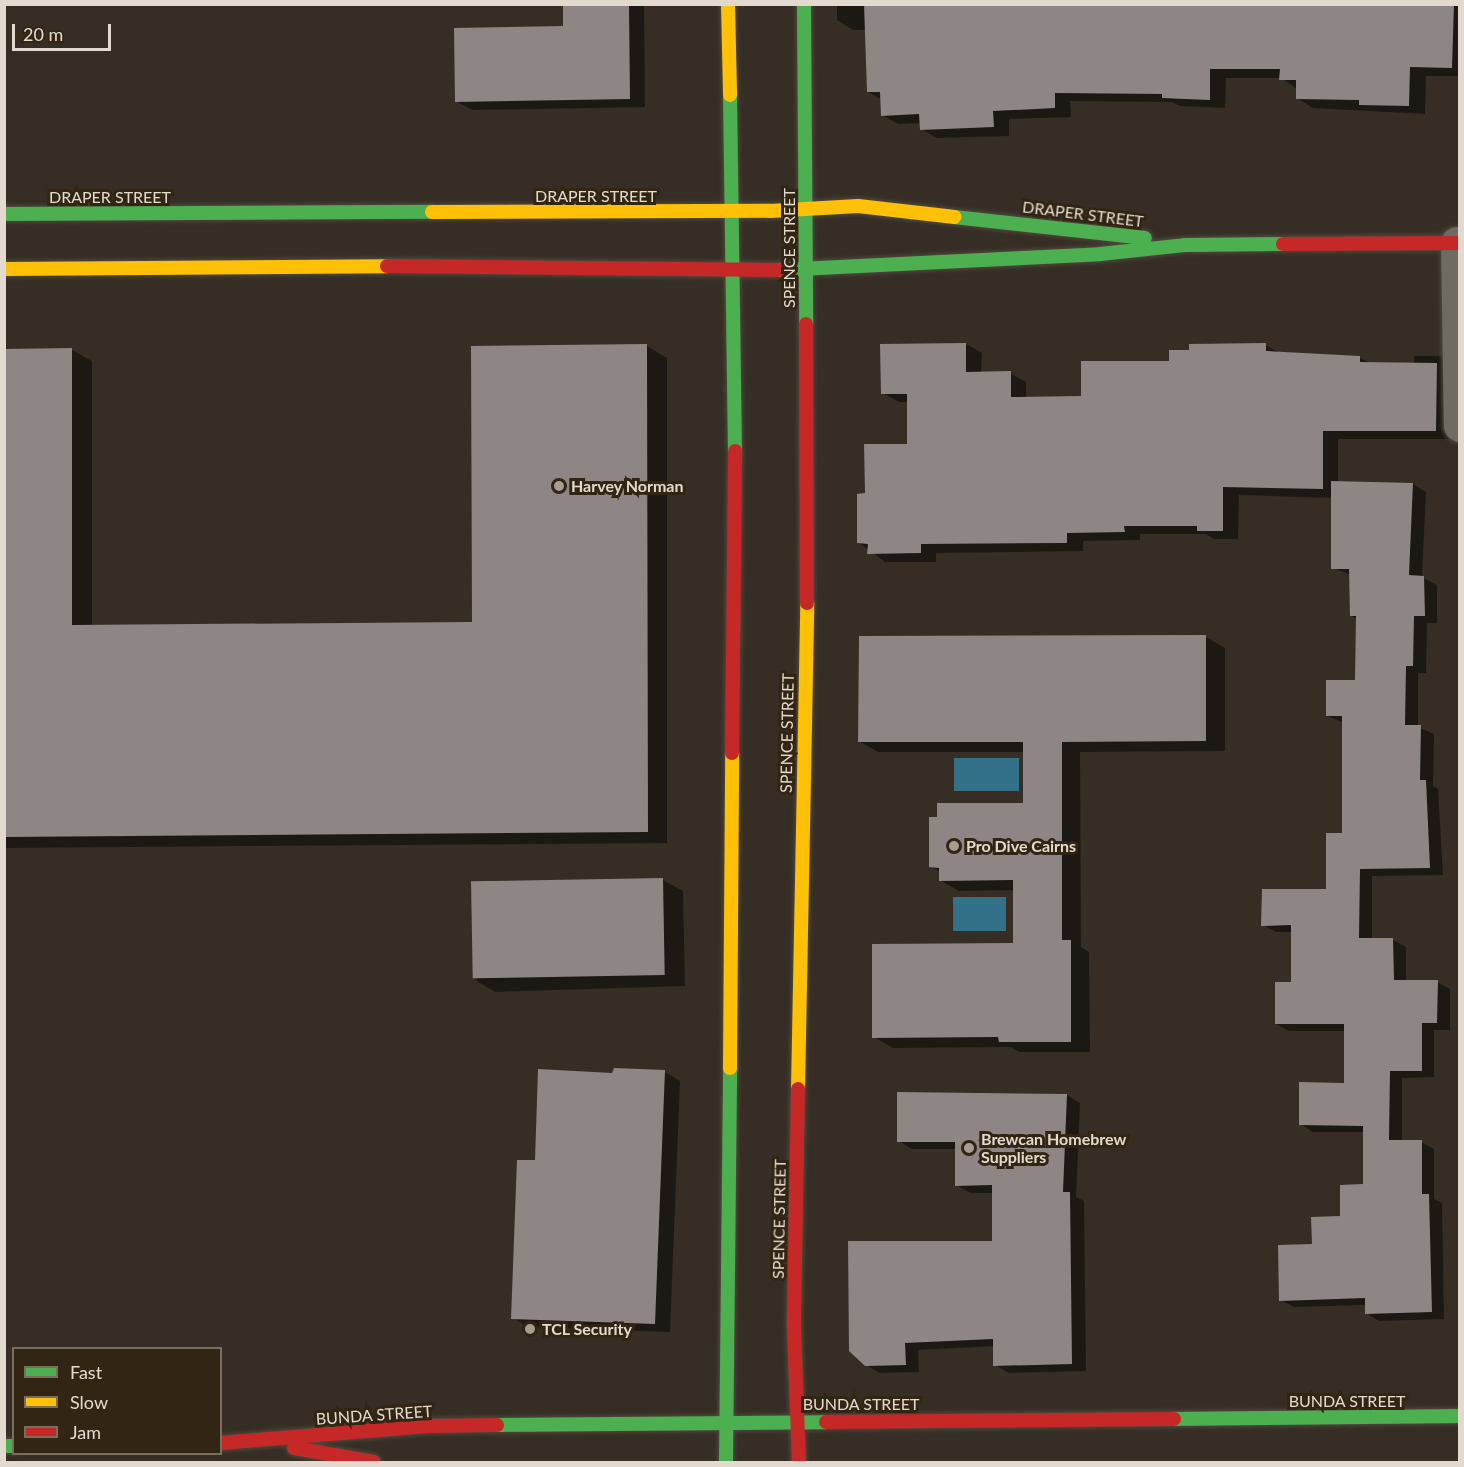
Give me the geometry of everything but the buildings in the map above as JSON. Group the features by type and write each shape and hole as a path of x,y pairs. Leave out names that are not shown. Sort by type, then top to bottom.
{"street":[{"path":"726,1462 736,353 730,211 728,4"},
{"name":"SPENCE STREET","path":"799,1462 794,1328 807,594 804,4"},
{"name":"DRAPER STREET","path":"4,214 805,211 858,206 1100,230 1185,245"},
{"path":"1458,243 1460,425"},
{"name":"DRAPER STREET","path":"4,269 295,264 733,269 1100,254 1185,245 1458,243"},
{"name":"BUNDA STREET","path":"222,1443 263,1442 361,1429 427,1426 727,1426 797,1421 1460,1416"},
{"name":"BUNDA STREET","path":"263,1442 374,1462"}],"water":[{"path":"954,758 1019,758 1019,791 954,791"},
{"path":"953,897 1006,897 1006,931 953,931"}],"traffic: fast":[{"path":"804,4 806,324"},
{"path":"730,95 735,451"},
{"path":"4,214 432,212"},
{"path":"954,217 1145,238"},
{"path":"778,270 1100,254 1185,245 1283,244"},
{"path":"726,1462 730,1068"},
{"path":"1174,1419 1460,1416"},
{"path":"497,1425 826,1422"},
{"path":"4,1446 12,1446"}],"traffic: slow":[{"path":"728,4 730,95"},
{"path":"432,212 770,211 858,206 954,217"},
{"path":"4,269 387,266"},
{"path":"798,1089 807,603"},
{"path":"730,1068 732,753"}],"traffic: jam":[{"path":"1283,244 1460,243"},
{"path":"387,266 778,270"},
{"path":"806,324 807,603"},
{"path":"732,753 735,451"},
{"path":"798,1089 794,1328 799,1462"},
{"path":"826,1422 1174,1419"},
{"path":"222,1443 427,1426 497,1425"},
{"path":"294,1448 374,1462"}],"place":[{"name":"Harvey Norman","path":"559,486"},
{"name":"Pro Dive Cairns","path":"954,846"},
{"name":"Brewcan Homebrew Suppliers","path":"969,1148"},
{"name":"TCL Security","path":"530,1329"}]}
